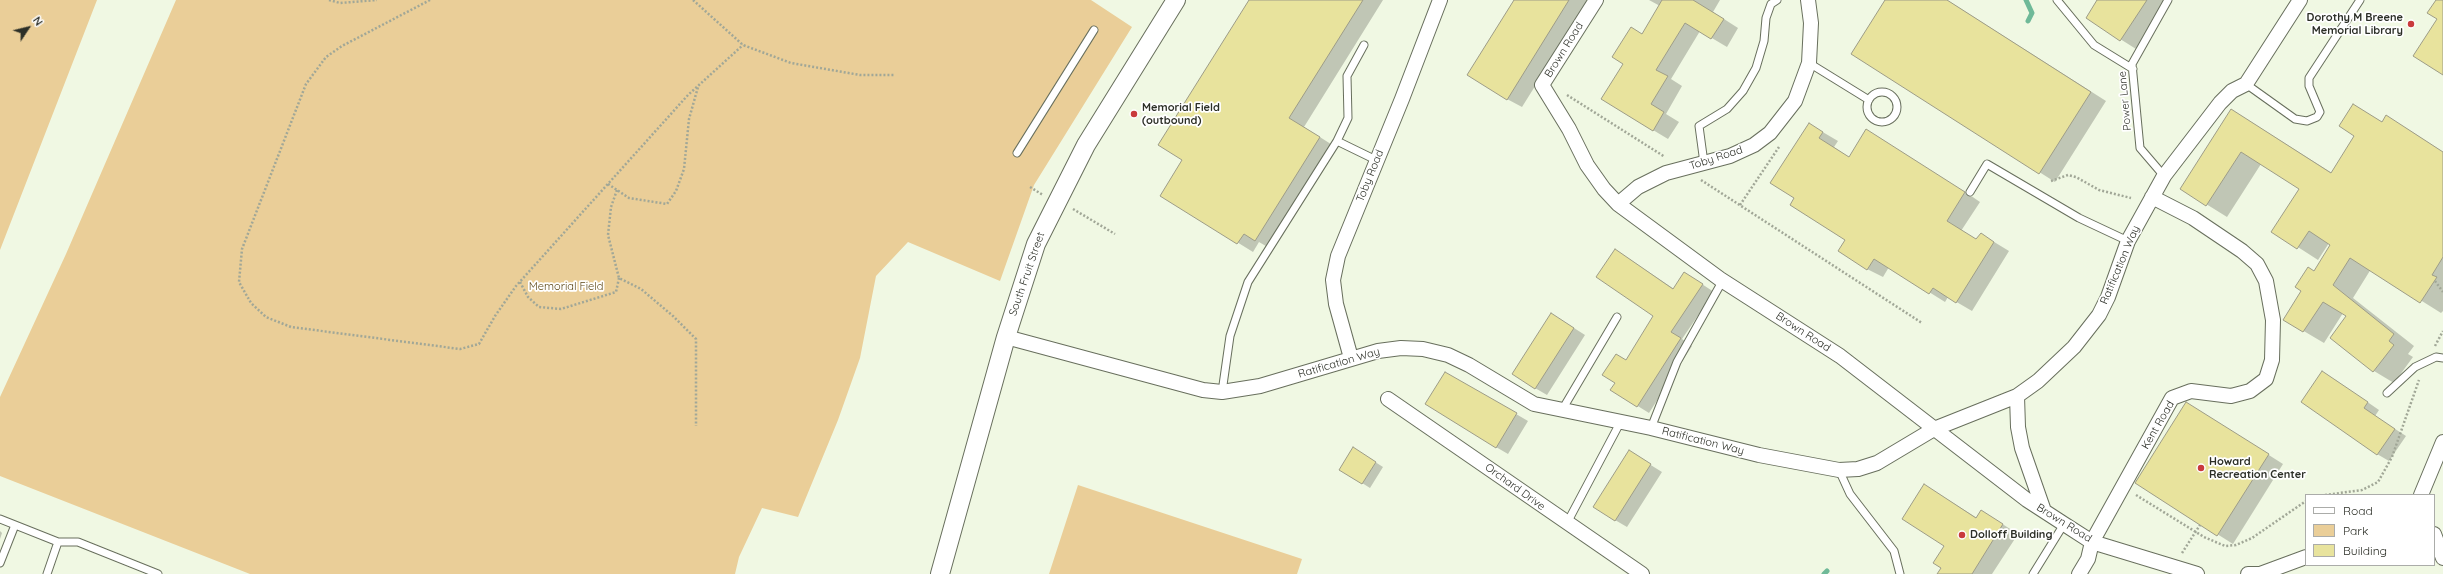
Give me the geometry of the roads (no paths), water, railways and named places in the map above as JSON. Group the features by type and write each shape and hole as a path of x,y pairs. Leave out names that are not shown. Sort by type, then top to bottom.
{"street":[{"name":"South Fruit Street","path":"940,574 1006,337 1036,244 1055,202 1086,145 1176,0"},
{"name":"Toby Road","path":"1350,358 1336,304 1333,280 1338,256 1402,99 1440,0"},
{"name":"Brown Road","path":"1596,0 1542,85 1562,116 1587,165 1604,190 1618,204 1723,280 1840,356 1934,429 2044,511 2064,524 2092,542 2191,573"},
{"name":"Toby Road","path":"1618,204 1638,187 1666,173 1730,156 1754,145 1770,133 1795,101 1809,63 1811,29 1808,0"},
{"path":"2246,84 2300,0"},
{"name":"Ratification Way","path":"1006,337 1203,390 1222,392 1260,386 1350,358 1401,348 1423,349 1448,355 1534,404 1621,421 1759,455 1839,470 1858,469 1877,463 1934,429 2017,396 2038,381 2074,347 2099,315 2108,297 2128,241 2164,176 2220,103 2232,90 2246,84"},
{"name":"Kent Road","path":"2079,574 2088,559 2092,542 2172,398 2192,391 2231,396 2250,391 2266,379 2272,360 2273,320 2266,281 2257,264 2242,251 2193,218 2152,197"},
{"path":"2017,396 2019,438 2024,458 2044,511"},
{"name":"Orchard Drive","path":"1388,399 1642,574"},
{"path":"2420,494 2443,442"},
{"path":"2435,537 2443,558"},
{"path":"2248,574 2260,574 2305,557"}],"lane":[{"path":"1704,163 1699,126 1727,109 1743,91 1756,68 1764,41 1766,18 1771,4 1777,0"},
{"path":"2057,0 2094,45 2132,69"},
{"name":"Power Lane","path":"2164,176 2140,148 2132,64 2168,0"},
{"path":"2246,84 2295,120 2307,121 2316,117 2320,112 2309,86 2309,78 2360,0"},
{"path":"1017,153 1094,30"},
{"path":"1222,392 1230,336 1248,282 1338,141 1348,118 1346,76 1364,45"},
{"path":"1809,63 1869,100"},
{"path":"1880,92 1890,94 1896,101 1896,115 1888,122 1877,122 1869,115 1867,105 1869,100 1880,92"},
{"path":"1338,141 1376,160"},
{"path":"1970,192 1987,164 2079,218 2128,241"},
{"path":"1651,428 1677,362 1723,280"},
{"path":"1562,410 1617,317"},
{"path":"2387,394 2415,367 2436,358 2443,358"},
{"path":"1567,523 1621,421"},
{"path":"1839,470 1850,494 1894,551 1900,574"},
{"path":"0,519 58,542 78,542 158,574"},
{"path":"2033,574 2064,524"},
{"path":"0,563 15,525"},
{"path":"46,574 58,542"}],"waterway":[{"path":"2026,0 2032,13 2028,21"},
{"path":"1824,574 1827,571"}],"place":[{"name":"Dorothy M Breene Memorial Library","path":"2411,24"},
{"name":"Memorial Field (outbound)","path":"1134,114"},
{"name":"Howard Recreation Center","path":"2201,468"},
{"name":"Dolloff Building","path":"1962,535"}],"park label":[{"name":"Memorial Field","path":"566,287"}]}
